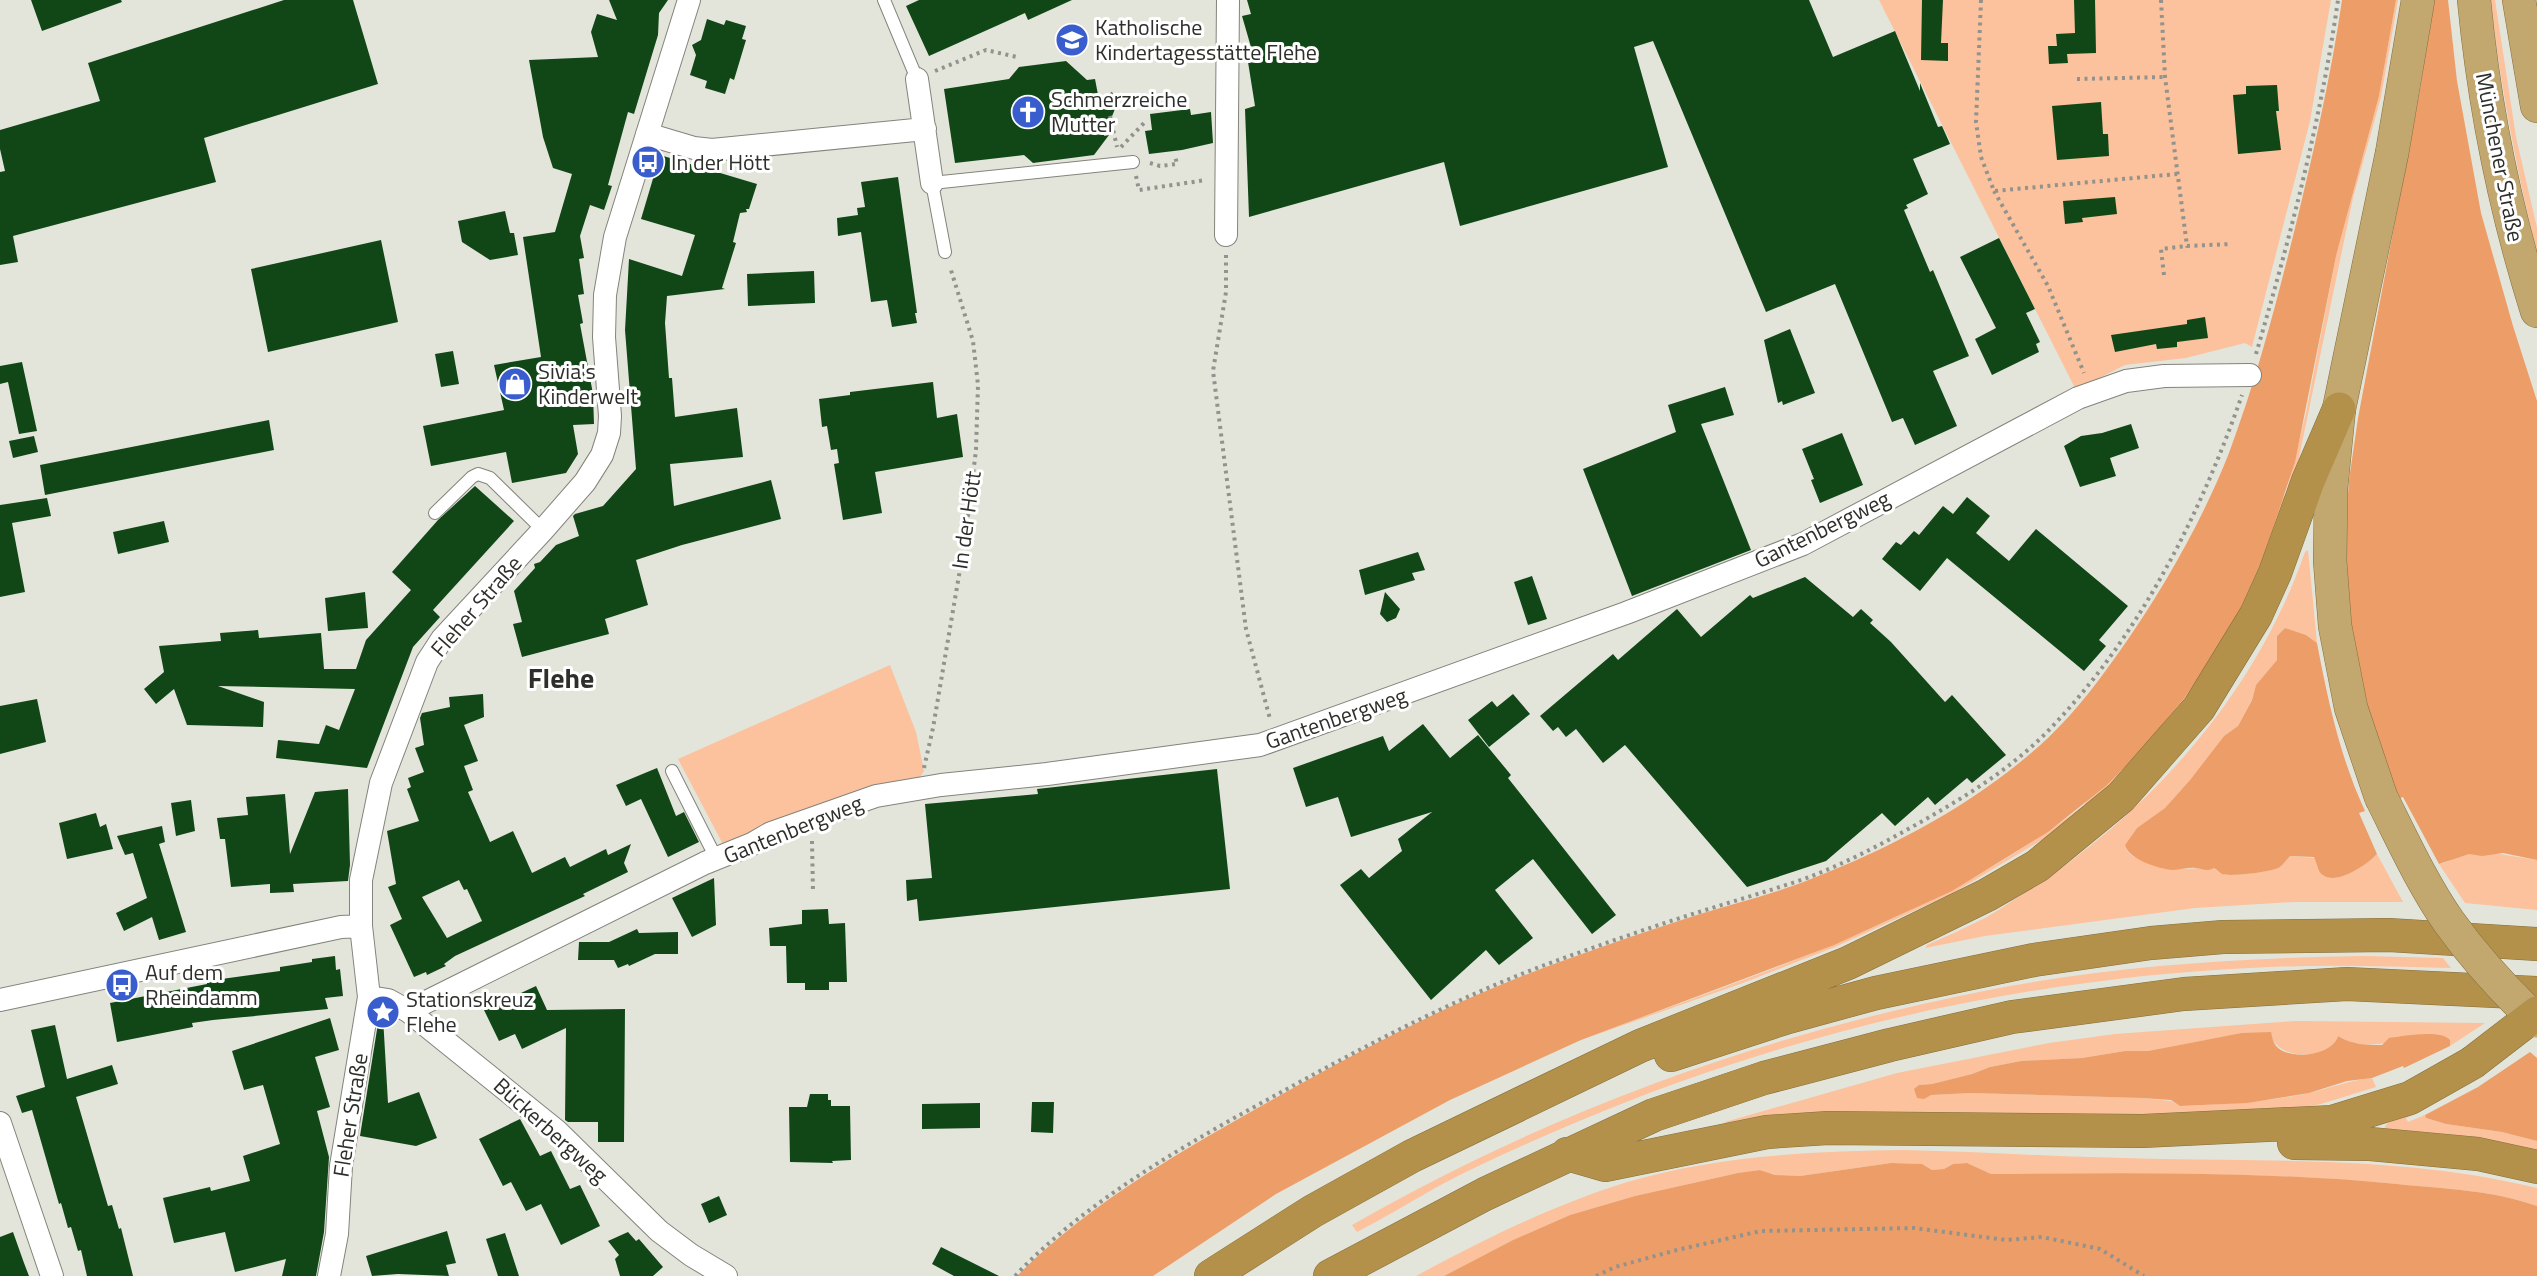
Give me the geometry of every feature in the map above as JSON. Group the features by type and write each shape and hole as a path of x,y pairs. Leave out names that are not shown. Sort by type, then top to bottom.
{"highway":[{"path":"2418,0 2395,142 2339,409 2331,488 2331,561 2336,626 2351,708 2381,797 2410,857 2448,921 2501,986 2537,1021"},
{"name":"Münchener Straße","path":"2474,0 2493,139 2520,258 2537,311"},
{"name":"Münchener Straße","path":"2519,0 2537,106"},
{"path":"1211,1276 1323,1205 1412,1156 1640,1046 1848,963 1917,930 1987,895 2037,866 2074,838 2121,797 2155,761 2199,708 2226,666 2256,615 2278,567 2308,481 2339,409"},
{"path":"1505,1112 1788,1017 1876,993 2034,960 2151,943 2223,937 2389,935 2537,944"},
{"path":"1330,1276 1567,1154 1654,1115 1764,1078 1890,1044 2012,1017 2184,994 2348,984 2537,993"},
{"path":"1567,1154 1605,1165 1767,1132 1828,1128 2143,1131 2332,1122 2410,1098 2472,1063 2537,1013"},
{"path":"2143,1131 2224,1142 2370,1144 2478,1154 2537,1167"}],"street":[{"name":"Fleher Straße","path":"329,1276 337,1234 341,1166 369,997 361,926 361,880 381,783 427,662 442,639 585,482 602,455 607,442 610,416 604,337 605,295 615,237 689,0"},
{"path":"1226,235 1228,176 1225,129 1228,0"},
{"path":"917,79 932,183"},
{"path":"647,134 694,148 712,150 925,129"},
{"name":"Gantenbergweg","path":"408,1011 705,863 717,860 771,833 805,820 876,796 1260,745 1626,613 1803,544 2038,419 2092,393 2126,381 2164,376 2250,375"},
{"path":"0,1000 329,930 361,926"},
{"name":"Bückerbergweg","path":"369,997 388,1000 408,1011 557,1131 659,1231 691,1255 726,1276"},
{"path":"0,1123 52,1276"}],"lane":[{"path":"884,0 917,79"},
{"path":"945,252 932,183 1133,162"},
{"path":"435,513 472,477 478,474 490,478 543,530"},
{"path":"672,771 717,860"}],"path":[{"path":"1981,0 1976,123 1981,158 1994,191 2048,286 2092,393"},
{"path":"2161,0 2165,77 2187,246"},
{"path":"1015,1276 1062,1234 1115,1192 1177,1152 1326,1067 1437,1011 1512,978 1692,914 1806,878 1908,829 1966,795 2008,765 2045,734 2096,677 2141,612 2174,552 2221,455 2250,375 2268,311 2331,52 2338,0"},
{"path":"917,79 986,50 1017,57"},
{"path":"2077,79 2165,77"},
{"path":"1110,116 1118,150 1144,123"},
{"path":"1175,156 1177,164 1160,166 1141,161 1133,162 1139,190 1228,176"},
{"path":"1994,191 2177,174"},
{"path":"1226,235 1226,292 1214,371 1246,629 1276,740"},
{"path":"2164,275 2161,249 2231,243"},
{"name":"In der Hött","path":"922,789 968,523 976,450 978,385 973,341 945,252"},
{"path":"805,820 813,843 813,892"},
{"path":"1596,1276 1615,1267 1677,1250 1761,1231 1914,1228 2006,1240 2042,1237 2100,1248 2144,1276"}],"shaded area":[{"path":"1879,0 2331,0 2310,121 2252,347 2245,343 2186,358 2125,365 2076,390"},
{"path":"2342,0 2396,0 2379,96 2336,256 2295,462 2262,561 2240,610 2213,657 2185,697 2142,749 2107,785 2048,832 1952,891 1834,945 1581,1040 1450,1100 1276,1194 1153,1276 1017,1276 1083,1219 1154,1169 1304,1082 1368,1048 1432,1015 1531,973 1664,926 1769,894 1875,852 1967,801 2023,760 2049,737 2098,681 2154,600 2195,527 2229,453 2257,368 2289,253 2322,113"},
{"path":"2396,0 2398,0 2381,97 2353,198 2296,472 2284,511 2187,699 2108,786 2050,835 1953,893 1835,947 1743,983 1581,1040 1778,967 1905,913 2026,846 2084,805 2286,493 2306,413 2336,256 2379,96"},
{"path":"2432,0 2448,0 2457,81 2481,213 2537,401 2537,860 2503,853 2482,856 2469,854 2439,864 2403,797 2398,799 2370,721 2353,646 2346,576 2345,538 2349,480 2358,418 2421,84"},
{"path":"2490,0 2495,0 2516,137 2537,228 2537,252 2510,127"},
{"path":"2308,550 2317,643 2306,635 2285,628 2277,636 2277,660 2256,685 2252,699 2238,726 2224,736 2165,808 2137,828 2125,845 2133,856 2155,865 2172,868 2214,868 2227,875 2276,869 2290,856 2315,858 2318,870 2325,876 2340,877 2349,874 2377,854 2403,902 2294,902 2195,908 1985,936 1925,948 1992,914 2069,862 2113,827 2155,788 2193,746 2227,702 2258,654 2284,604 2305,552"},
{"path":"2285,628 2306,635 2317,643 2348,770 2365,811 2359,813 2377,854 2349,874 2332,878 2319,871 2314,857 2290,856 2276,869 2233,875 2222,874 2214,868 2207,870 2167,869 2138,859 2127,850 2125,845 2137,828 2165,808 2224,736 2238,726 2252,700 2256,685 2277,660 2277,636"},
{"path":"890,665 916,732 924,771 918,780 726,850 678,759"},
{"path":"2493,853 2537,860 2537,910 2465,903 2439,864 2467,854"},
{"path":"2365,956 2443,958 2451,968 2300,966 2164,974 2078,984 1907,1015 1740,1062 1658,1090 1577,1122 1489,1161 1357,1232 1352,1225 1502,1147 1580,1113 1658,1082 1819,1030 1984,991 2078,975 2222,961"},
{"path":"2296,1021 2485,1023 2450,1046 2450,1040 2356,1045 2338,1036 2333,1044 2317,1053 2296,1054 2279,1047 2273,1040 2212,1039 2148,1051 2125,1051 2082,1058 2021,1061 1990,1067 1932,1084 1919,1085 1931,1095 1971,1093 2142,1098 2171,1101 2181,1106 2277,1099 2372,1078 2376,1087 2321,1104 2262,1115 1860,1112 1726,1124 1725,1122 1897,1073 2049,1043 2115,1034"},
{"path":"2271,1032 2273,1041 2282,1051 2300,1055 2328,1048 2338,1036 2359,1044 2382,1045 2389,1038 2430,1034 2450,1040 2450,1046 2404,1068 2403,1066 2372,1078 2347,1081 2309,1093 2247,1103 2180,1106 2171,1100 2142,1098 1971,1093 1931,1095 1924,1099 1917,1098 1914,1089 1919,1085 1932,1084 1990,1067 2021,1061 2082,1058 2125,1051 2148,1051 2242,1033"},
{"path":"2530,1052 2537,1058 2537,1141 2502,1132 2446,1124 2426,1118 2425,1115 2478,1087"},
{"path":"2417,1111 2418,1113 2406,1118 2408,1122 2425,1115 2426,1118 2446,1124 2502,1132 2537,1141 2537,1156 2386,1132 2385,1126 2388,1123"},
{"path":"1904,1150 2304,1161 2398,1166 2491,1178 2537,1188 2537,1206 2468,1191 2296,1177 2194,1174 1991,1174 1967,1163 1932,1170 1922,1164 1891,1163 1800,1176 1775,1175 1760,1170 1635,1196 1570,1215 1513,1240 1444,1276 1416,1276 1492,1237 1570,1202 1658,1174 1762,1157"},
{"path":"1891,1163 1922,1164 1932,1170 1967,1163 1991,1174 2194,1174 2296,1177 2486,1193 2537,1206 2537,1276 1444,1276 1513,1240 1570,1215 1635,1196 1760,1170 1775,1175 1800,1176"}],"building":[{"path":"31,0 121,0 122,2 42,31"},
{"path":"284,0 353,0 378,84 204,138 216,182 13,236 18,262 0,265 0,172 5,171 0,149 0,130 100,101 88,63"},
{"path":"609,0 668,0 659,13 658,35 634,114 628,112 608,185 612,186 604,210 590,205 580,236 584,258 579,259 584,294 578,295 583,323 580,324 593,394 594,424 573,425 578,454 566,473 512,483 506,452 431,466 423,426 504,410 494,365 541,357 523,237 555,232 572,174 553,168 543,137 529,60 598,57 591,32 597,14 617,20"},
{"path":"919,0 1072,0 1028,20 1025,13 929,56 906,6"},
{"path":"1247,0 1809,0 1833,57 1895,31 1920,91 1920,83 1938,127 1942,126 1950,144 1913,159 1928,194 1906,205 1908,208 1904,210 1930,272 1933,270 1969,356 1933,371 1957,426 1915,445 1903,418 1892,422 1835,284 1766,312 1653,41 1634,47 1668,167 1460,226 1444,162 1249,217 1245,109 1255,106 1248,62 1255,61 1242,16 1251,14"},
{"path":"1922,0 1943,0 1941,43 1948,43 1948,61 1921,60"},
{"path":"2074,0 2095,0 2096,53 2067,54 2068,63 2049,64 2048,46 2057,46 2056,34 2075,33"},
{"path":"707,19 724,25 726,20 746,26 742,39 746,40 734,80 730,78 725,94 705,88 707,81 690,75 696,55 692,45 701,40"},
{"name":"Schmerzreiche Mutter","path":"1066,61 1087,80 1095,79 1099,100 1112,92 1117,104 1104,136 1109,135 1094,155 1033,163 1024,155 955,163 944,89 1009,79 1019,67"},
{"path":"2277,85 2279,111 2276,111 2281,150 2238,154 2233,95 2246,94 2246,86"},
{"path":"2101,102 2103,134 2108,134 2109,156 2057,160 2052,106"},
{"path":"1190,109 1191,115 1211,112 1213,143 1149,154 1145,131 1152,130 1150,114"},
{"path":"660,155 757,184 749,209 746,209 747,212 740,213 733,242 736,243 722,288 725,289 667,296 665,323 669,378 672,378 675,417 737,408 743,457 670,464 674,506 771,480 781,519 682,545 636,560 648,605 605,619 609,634 522,657 513,624 522,622 514,591 535,568 534,564 540,562 556,545 579,536 573,516 575,514 603,506 636,469 625,330 629,259 682,276 695,235 641,219"},
{"path":"898,177 917,323 892,327 887,300 871,302 861,232 838,236 837,218 858,215 857,208 865,207 861,182"},
{"path":"2115,197 2117,214 2082,218 2083,222 2065,224 2063,201"},
{"path":"505,211 510,233 514,233 518,255 490,260 462,242 458,221"},
{"path":"1999,238 2035,309 2026,313 2040,342 2036,344 2039,352 1992,375 1975,339 1996,328 1960,257"},
{"path":"381,240 398,322 268,352 251,269"},
{"path":"814,271 815,303 748,306 747,274"},
{"path":"2205,317 2208,338 2177,342 2177,347 2157,349 2156,344 2115,352 2111,335 2187,324 2187,320"},
{"path":"1790,329 1815,393 1783,405 1782,401 1778,403 1764,340"},
{"path":"453,351 459,384 441,387 435,354"},
{"path":"22,362 37,431 19,434 8,382 0,384 0,366"},
{"path":"933,382 937,418 957,414 963,457 875,472 882,513 843,520 834,464 839,463 837,449 831,450 827,426 822,427 819,399 850,395 850,392"},
{"path":"1725,387 1734,415 1701,424 1751,550 1632,596 1583,469 1676,432 1668,405"},
{"path":"269,420 274,450 45,495 40,465"},
{"path":"2131,424 2139,448 2110,458 2116,476 2080,487 2064,446 2081,436 2102,433"},
{"path":"1842,433 1863,485 1820,503 1811,480 1814,479 1802,449"},
{"path":"34,436 38,452 13,458 9,441"},
{"path":"475,486 514,521 433,610 440,617 413,647 367,768 276,758 278,740 319,744 326,725 339,730 355,689 218,686 264,702 263,727 187,725 174,689 156,704 144,689 164,672 159,646 221,641 220,633 258,630 259,638 321,633 324,669 356,669 366,640 411,590 392,572 438,520"},
{"path":"1967,497 1990,516 1976,533 2009,561 2036,529 2128,606 2099,640 2106,646 2084,671 1947,558 1920,591 1882,559 1896,542 1901,545 1914,531 1919,535 1943,506 1953,514"},
{"path":"47,498 51,516 12,523 25,592 0,597 0,505"},
{"path":"164,521 169,542 118,554 113,532"},
{"path":"1418,552 1425,570 1412,573 1415,580 1365,595 1359,570"},
{"path":"1532,576 1547,619 1528,625 1514,582"},
{"path":"1805,577 1853,617 1861,609 1873,620 1870,623 1891,642 1945,702 1952,695 2006,755 1972,783 1967,778 1935,805 1928,797 1895,826 1882,813 1826,861 1747,887 1625,745 1603,763 1576,729 1566,737 1558,727 1553,731 1540,716 1613,654 1618,660 1677,609 1701,637 1750,595 1753,598"},
{"path":"365,592 368,628 328,631 325,598"},
{"path":"1385,592 1400,609 1396,618 1387,622 1380,614"},
{"path":"483,694 484,717 464,725 478,761 464,766 473,790 468,792 490,842 513,831 532,873 565,857 570,867 606,849 608,855 631,844 624,863 628,872 583,894 585,896 455,956 444,964 446,966 427,975 426,972 414,977 390,925 402,919 388,887 396,884 387,831 419,821 407,789 411,787 408,778 424,772 415,748 424,745 420,718 422,713 450,707 449,697","holes":["459,880 464,890 467,889 482,921 447,938 422,897"]},
{"path":"1513,694 1530,714 1489,747 1468,720 1492,701 1497,707"},
{"path":"37,699 46,742 0,754 0,706"},
{"path":"1423,724 1450,758 1478,735 1511,775 1508,778 1616,915 1592,934 1533,859 1495,890 1533,938 1499,965 1486,950 1431,1000 1340,885 1361,869 1369,878 1402,851 1398,839 1432,812 1351,837 1338,797 1306,807 1293,768 1383,736 1389,751"},
{"path":"657,768 676,816 684,812 699,842 668,857 641,799 626,806 616,785"},
{"path":"1217,769 1230,889 919,921 917,899 907,901 906,880 932,878 925,804 1038,794 1037,789"},
{"path":"348,789 350,865 348,881 293,884 294,892 270,893 270,884 231,887 225,839 220,839 217,818 248,815 246,797 285,794 290,854 315,792"},
{"path":"191,800 195,831 176,836 171,803"},
{"path":"96,813 100,827 106,824 113,849 67,859 59,823"},
{"path":"162,826 165,842 159,844 186,932 159,940 152,917 124,931 116,913 147,898 133,853 125,855 117,836"},
{"path":"714,878 716,925 692,937 672,898"},
{"path":"828,909 829,924 845,923 847,982 829,982 829,990 805,990 805,983 787,983 786,946 770,946 769,928 802,924 802,910"},
{"path":"637,929 639,933 678,932 678,954 655,954 629,966 628,964 618,968 614,960 578,960 579,942 609,942"},
{"path":"335,956 336,970 340,969 343,996 325,998 328,1009 192,1023 193,1027 117,1042 110,1003 207,984 207,981 280,971 280,967"},
{"path":"536,986 547,1010 625,1009 624,1142 598,1142 598,1122 568,1122 565,1120 566,1028 522,1049 515,1034 499,1041 484,1010"},
{"path":"379,1017 383,1017 388,1103 419,1092 437,1138 416,1146 360,1136"},
{"path":"330,1018 339,1050 315,1057 330,1107 317,1111 329,1157 324,1232 316,1276 282,1276 286,1259 235,1272 225,1232 174,1243 163,1198 210,1187 211,1191 250,1181 243,1156 280,1144 263,1085 244,1090 232,1051"},
{"path":"55,1025 67,1079 112,1065 118,1084 76,1097 108,1206 112,1205 119,1229 121,1228 133,1276 87,1276 81,1250 78,1251 71,1227 68,1228 61,1203 59,1204 32,1110 22,1113 16,1096 45,1087 31,1030"},
{"path":"810,1094 828,1094 831,1106 850,1106 851,1160 832,1161 833,1163 790,1162 789,1107 807,1107"},
{"path":"1032,1102 1054,1102 1053,1133 1031,1132"},
{"path":"980,1103 980,1128 922,1129 922,1104"},
{"path":"520,1119 540,1156 551,1151 570,1189 580,1185 600,1226 561,1245 541,1204 526,1211 511,1182 503,1186 479,1139"},
{"path":"719,1196 727,1215 709,1223 701,1204"},
{"path":"447,1231 456,1263 446,1265 449,1276 398,1274 372,1276 366,1256"},
{"path":"13,1232 29,1276 0,1276 0,1237"},
{"path":"628,1232 636,1241 639,1239 663,1267 653,1276 620,1276 615,1259 619,1255 608,1241"},
{"path":"505,1233 519,1276 498,1276 486,1239"},
{"path":"941,1247 999,1276 954,1276 932,1264"}],"place":[{"name":"Katholische Kindertagesstätte Flehe","path":"1072,40"},
{"name":"Schmerzreiche Mutter","path":"1028,112"},
{"name":"In der Hött","path":"648,162"},
{"name":"Sivia's Kinderwelt","path":"515,384"},
{"name":"Auf dem Rheindamm","path":"122,985"},
{"name":"Stationskreuz Flehe","path":"383,1012"}],"district":[{"name":"Flehe","path":"561,677"}]}
